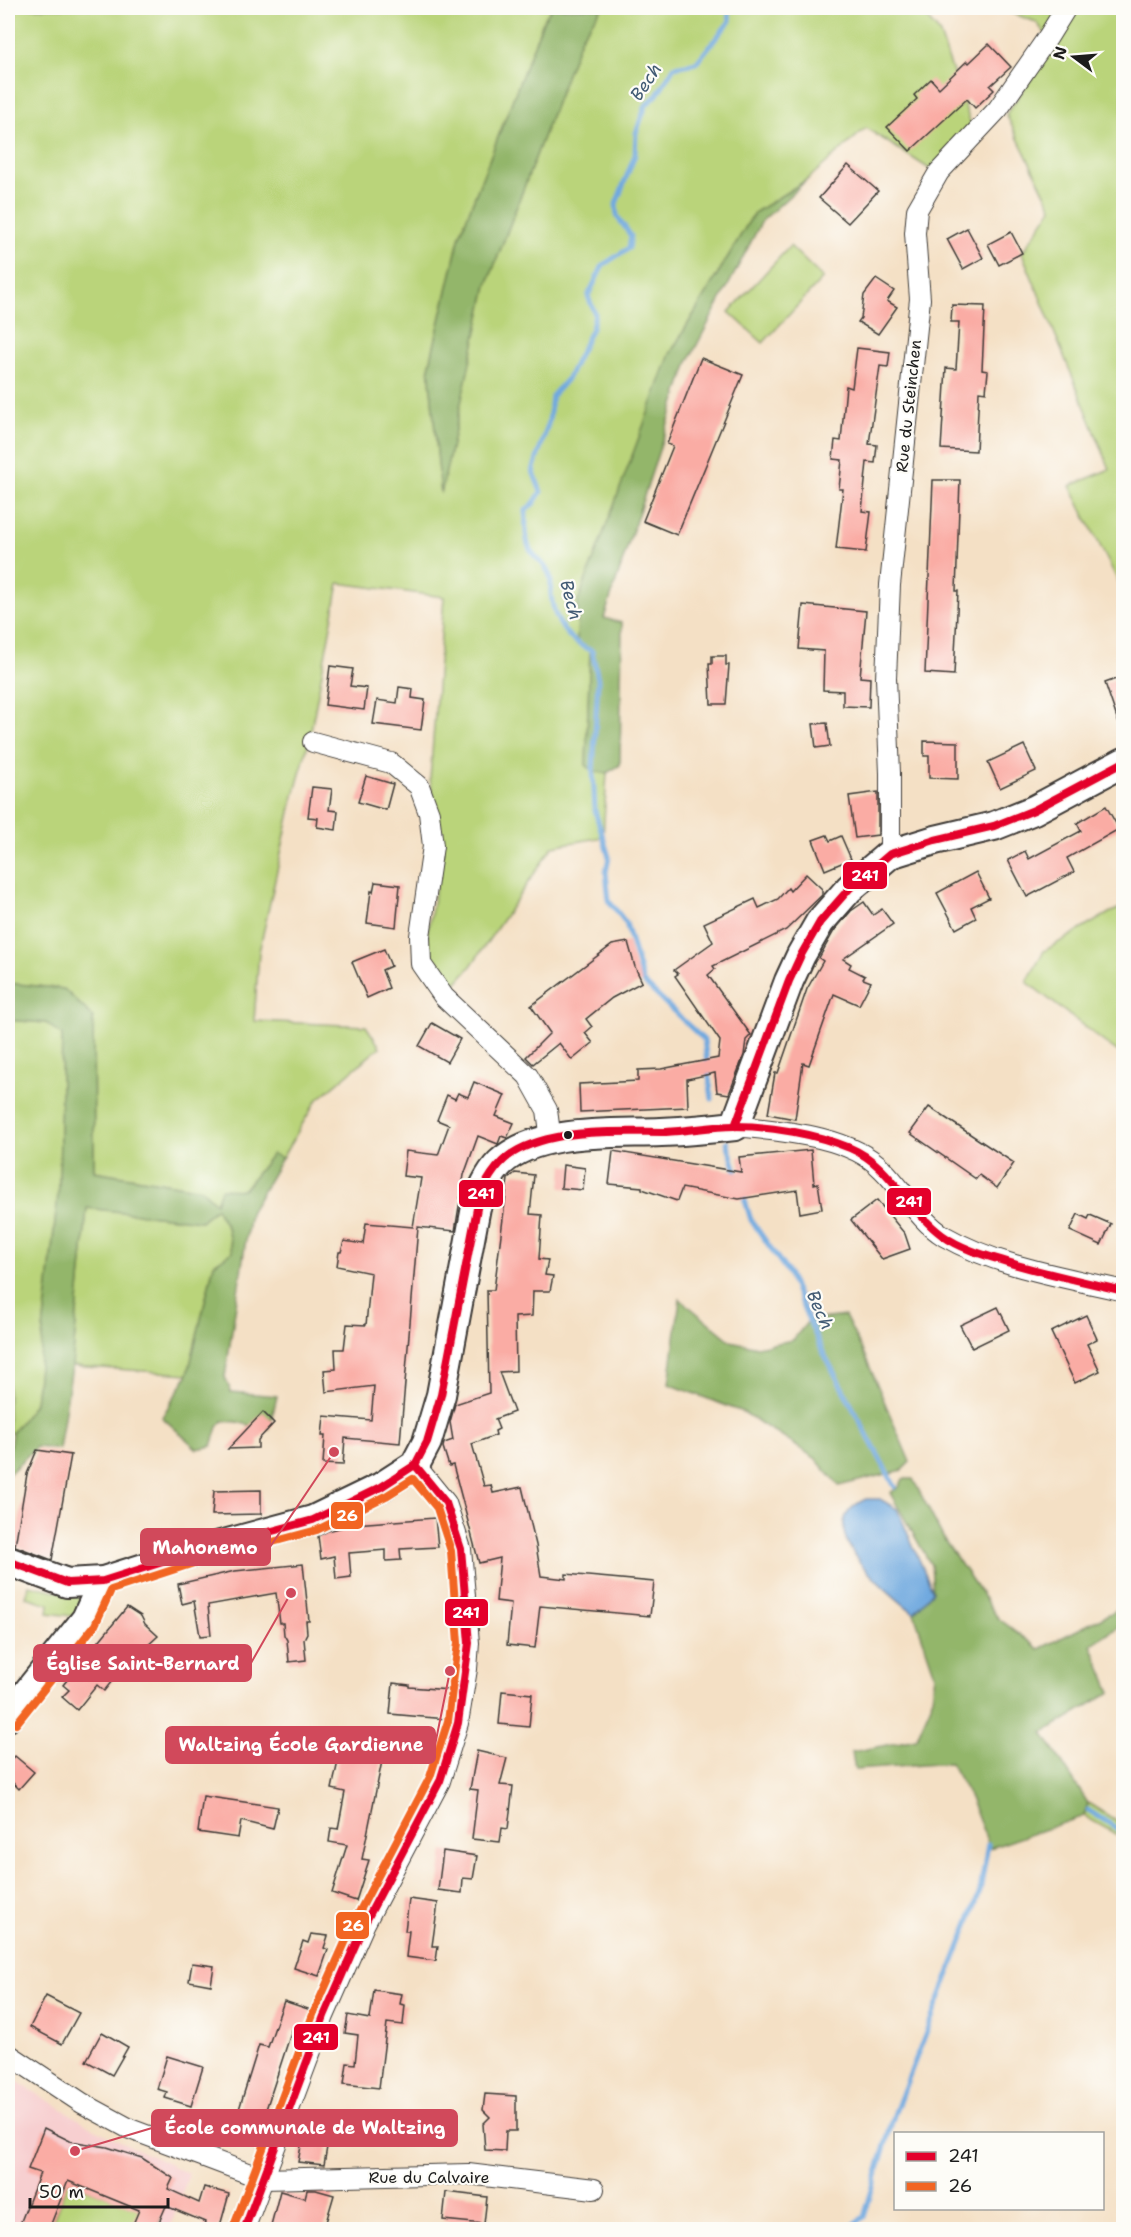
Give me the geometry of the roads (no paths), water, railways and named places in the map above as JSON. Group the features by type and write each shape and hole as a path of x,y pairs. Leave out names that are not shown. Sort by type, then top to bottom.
{"street":[{"name":"Rue du Steinchen","path":"890,854 886,666 890,585 920,299 915,233 917,210 939,172 998,109 1066,8"},
{"path":"313,742 391,763 419,786 429,813 432,846 420,936 421,964 444,997 528,1076 547,1110 551,1140"},
{"path":"735,1126 789,981 801,955 820,922 849,889 890,854 994,826 1034,810 1124,762"},
{"path":"8,1561 67,1583 103,1581 191,1553 313,1520 381,1487 415,1465 427,1442 441,1395 476,1207 483,1188 500,1163 518,1150 539,1142 574,1135 693,1131 735,1126 786,1131 852,1149 882,1168 911,1206 941,1234 978,1254 1124,1291"},
{"path":"244,2229 324,2016 365,1923 440,1781 458,1724 464,1697 469,1643 461,1549 446,1503 415,1465"},
{"path":"8,1717 86,1618 103,1581"},
{"path":"8,2055 82,2103 130,2129 263,2179"},
{"name":"Rue du Calvaire","path":"263,2179 468,2174 594,2189"}],"water":[{"path":"866,1499 880,1499 897,1509 933,1591 914,1613 871,1575 857,1559 847,1542 844,1526 849,1511"}],"waterway":[{"name":"Bech","path":"712,1099 704,1040 643,982 626,923 609,901 606,872 609,857 595,811 593,771 598,679 592,651 569,636 555,613 550,576 533,554 526,536 526,510 541,492 533,471 549,421 552,396 568,378 592,328 595,314 588,296 603,265 629,248 631,236 617,216 616,204 635,155 636,133 646,105 657,95 674,67 696,63 730,21 728,8"},
{"name":"Bech","path":"727,1142 738,1177"},
{"name":"Bech","path":"743,1194 751,1220 788,1273 822,1350 895,1487"},
{"name":"Bech","path":"1088,1810 1124,1833"},
{"path":"851,2230 851,2227 864,2217 894,2115 970,1920 980,1891 988,1844"}],"place":[{"name":"Mahonemo","path":"334,1452"},
{"name":"Église Saint-Bernard","path":"291,1593"},
{"name":"Waltzing École Gardienne","path":"450,1671"},
{"name":"École communale de Waltzing","path":"75,2151"}]}
